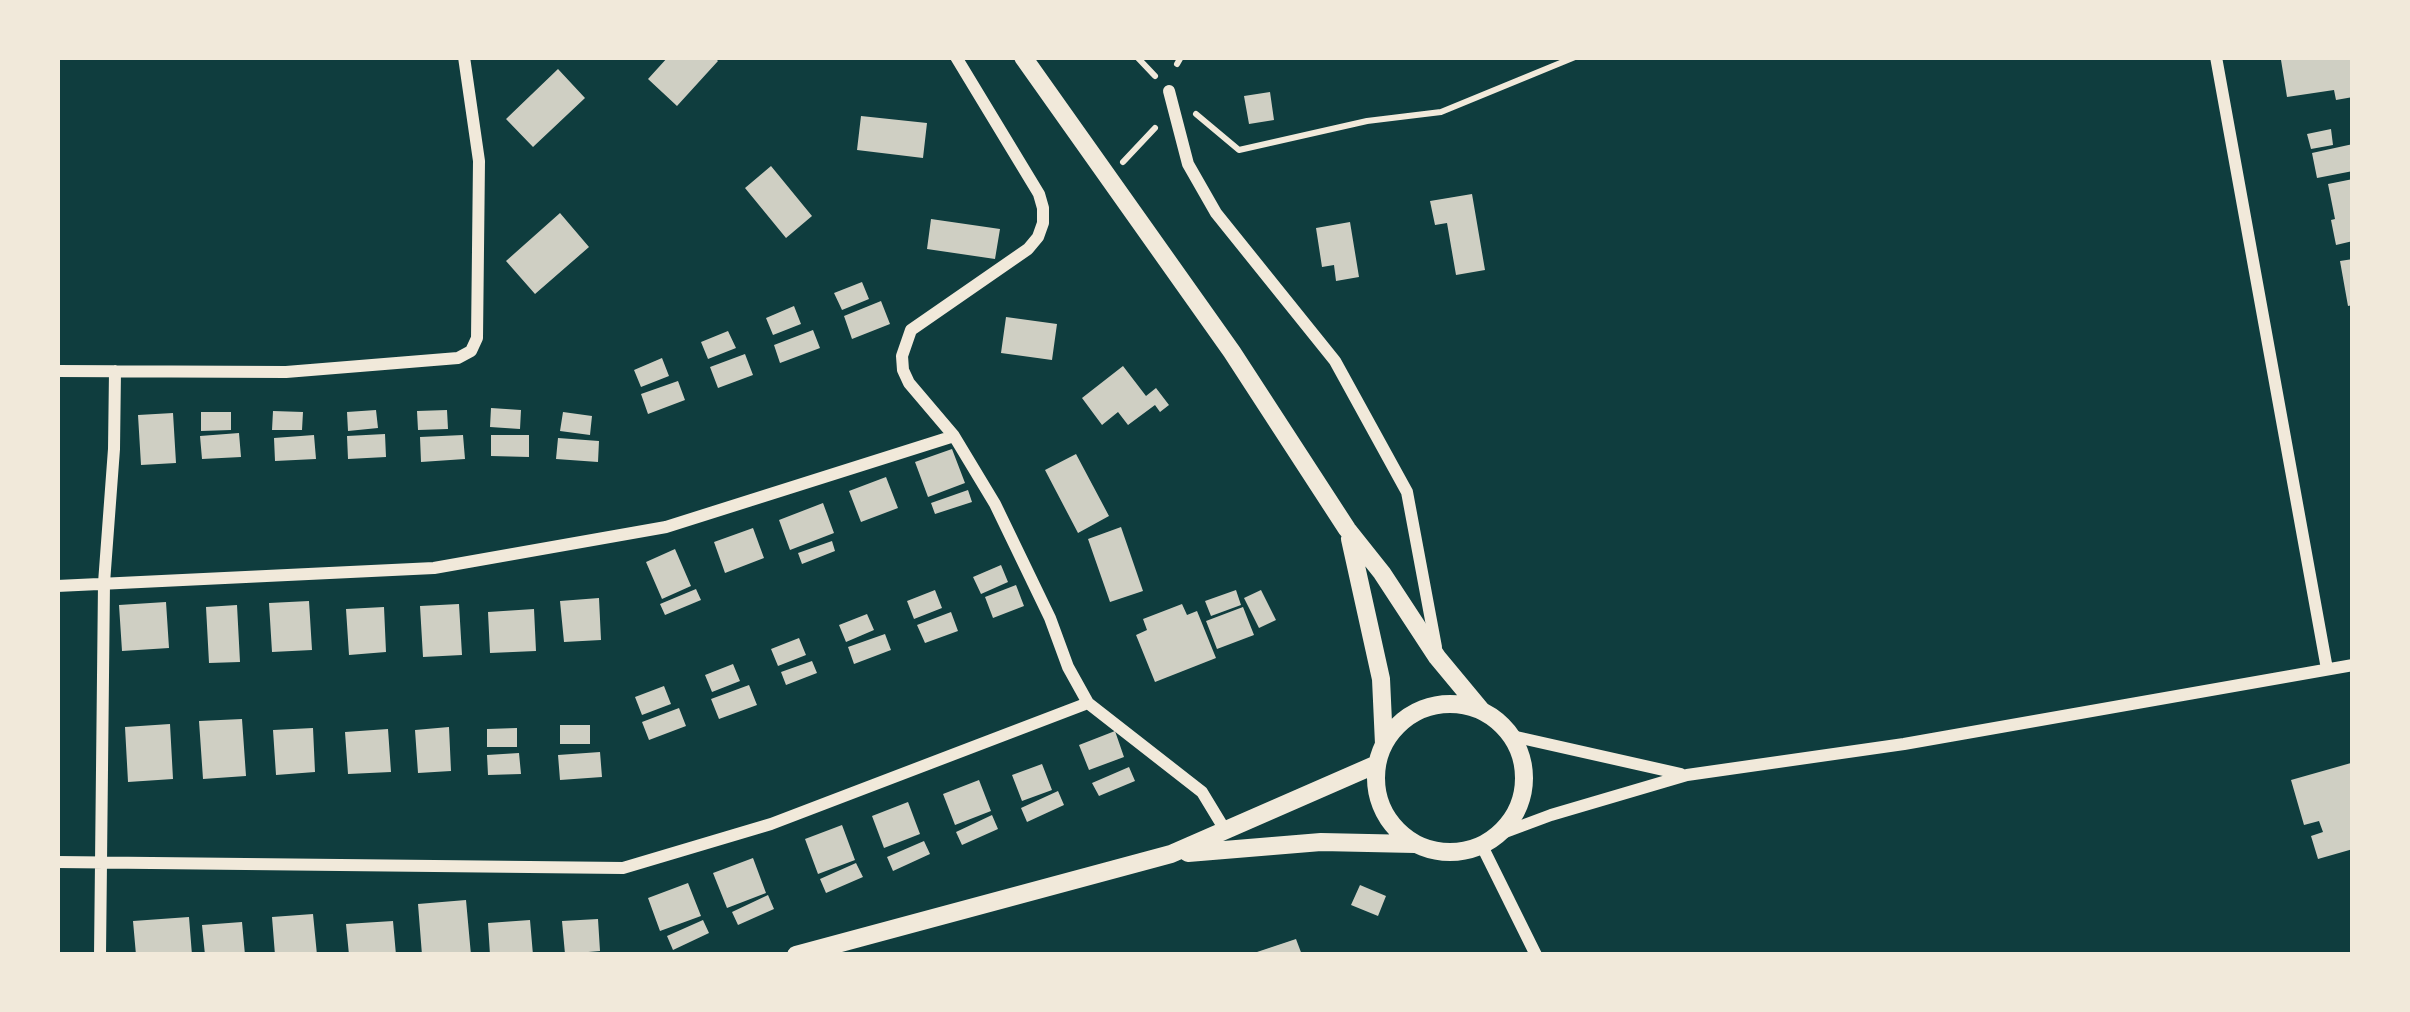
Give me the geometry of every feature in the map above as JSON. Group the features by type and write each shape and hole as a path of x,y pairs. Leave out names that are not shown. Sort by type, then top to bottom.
{"main road":[{"path":"1023,57 1232,352 1347,529 1481,710"},
{"path":"1347,529 1381,680 1384,743"},
{"path":"1438,704 1481,710 1512,736 1522,755 1525,777 1514,818 1482,846 1448,853 1415,844 1396,830 1376,788 1384,743 1416,711 1438,704"},
{"path":"796,955 1171,854 1377,764"},
{"path":"1171,854 1322,842 1415,844"}],"street":[{"path":"57,371 286,372 458,358 471,351 477,338 478,161 464,57"},
{"path":"956,57 1039,194 1043,223 1028,249 911,330 904,342 903,370 954,436 995,504 1088,703 1202,791 1225,830"},
{"path":"2216,57 2326,669"},
{"path":"1169,91 1188,164 1216,213 1335,361 1407,492 1437,656"},
{"path":"100,955 104,583 115,371"},
{"path":"57,586 434,568 666,527 954,436"},
{"path":"1500,834 1687,775 1904,744 2353,664"},
{"path":"57,862 623,868 771,824 1088,703"},
{"path":"1512,736 1687,775"},
{"path":"1482,846 1536,955"}],"path":[{"path":"1169,91 1239,150 1367,121 1442,112 1575,57"},
{"path":"1108,178 1160,123 1178,59"}],"building":[{"path":"668,57 714,57 718,61 677,106 648,79"},
{"path":"2353,57 2353,97 2336,100 2334,90 2287,97 2281,60"},
{"path":"558,69 585,98 533,147 506,119"},
{"path":"1270,92 1274,120 1249,124 1244,96"},
{"path":"861,116 927,123 923,158 857,150"},
{"path":"2331,129 2333,145 2311,149 2307,134"},
{"path":"2353,144 2353,171 2317,178 2312,153"},
{"path":"771,166 812,216 786,238 745,188"},
{"path":"2353,179 2353,241 2336,245 2328,184"},
{"path":"1472,194 1485,270 1456,275 1447,223 1435,225 1430,201"},
{"path":"560,213 589,247 535,294 506,261"},
{"path":"931,219 1000,229 995,259 927,249"},
{"path":"1350,222 1359,277 1336,281 1334,265 1322,267 1316,228"},
{"path":"2353,259 2353,305 2348,306 2340,261"},
{"path":"862,282 869,299 842,310 834,293"},
{"path":"881,301 890,324 852,339 844,316"},
{"path":"794,306 801,324 773,335 766,318"},
{"path":"1006,317 1057,324 1052,360 1001,353"},
{"path":"813,330 820,348 780,363 774,345"},
{"path":"728,331 736,348 708,359 701,342"},
{"path":"745,354 753,375 718,388 710,367"},
{"path":"662,358 669,376 641,387 634,370"},
{"path":"1123,366 1146,396 1156,388 1169,405 1160,412 1155,405 1128,425 1118,412 1102,425 1082,398"},
{"path":"678,381 685,400 648,414 641,394"},
{"path":"491,408 521,410 520,429 490,427"},
{"path":"376,410 378,428 348,431 347,412"},
{"path":"447,410 448,429 418,430 417,411"},
{"path":"273,411 303,412 302,430 272,430"},
{"path":"201,412 231,412 231,430 201,431"},
{"path":"563,412 592,416 590,435 560,431"},
{"path":"173,413 176,463 141,465 138,415"},
{"path":"239,433 241,457 202,459 200,436"},
{"path":"385,434 386,457 348,459 347,436"},
{"path":"314,435 316,459 275,461 274,438"},
{"path":"463,435 465,459 421,462 420,437"},
{"path":"491,435 529,435 529,457 491,456"},
{"path":"558,438 599,441 598,462 556,459"},
{"path":"952,449 965,483 928,497 915,462"},
{"path":"1076,454 1109,516 1078,533 1045,470"},
{"path":"886,477 898,508 861,522 849,491"},
{"path":"968,490 972,502 935,514 931,503"},
{"path":"823,503 834,533 790,550 779,520"},
{"path":"1121,527 1143,591 1110,602 1088,539"},
{"path":"753,528 764,558 725,573 714,542"},
{"path":"832,541 835,551 802,564 798,553"},
{"path":"675,549 691,586 662,599 646,562"},
{"path":"1001,565 1008,582 981,594 973,577"},
{"path":"1016,585 1024,606 993,618 985,597"},
{"path":"696,589 701,600 665,615 660,604"},
{"path":"935,590 942,608 914,619 907,601"},
{"path":"1236,590 1241,605 1211,616 1205,601"},
{"path":"1261,590 1276,620 1259,628 1244,598"},
{"path":"599,598 601,640 564,642 560,601"},
{"path":"309,601 312,650 272,652 269,603"},
{"path":"166,602 169,648 122,651 119,605"},
{"path":"459,604 462,655 423,657 420,606"},
{"path":"1182,604 1187,615 1197,611 1216,658 1155,682 1136,635 1147,630 1143,619"},
{"path":"237,605 240,662 209,663 206,607"},
{"path":"384,607 386,652 349,655 346,609"},
{"path":"1243,607 1254,635 1217,649 1206,621"},
{"path":"534,609 536,651 490,653 488,612"},
{"path":"951,612 958,631 925,643 917,625"},
{"path":"867,614 874,630 846,642 839,625"},
{"path":"885,634 891,650 854,664 848,647"},
{"path":"799,638 806,655 778,666 771,649"},
{"path":"812,661 817,673 786,685 781,672"},
{"path":"733,664 740,681 712,692 705,675"},
{"path":"749,685 757,705 719,719 711,699"},
{"path":"664,686 671,704 642,715 635,697"},
{"path":"679,708 686,726 649,740 642,722"},
{"path":"242,719 246,776 203,779 199,721"},
{"path":"170,724 173,779 128,782 125,727"},
{"path":"560,725 590,725 590,744 560,744"},
{"path":"449,727 451,771 418,773 415,730"},
{"path":"313,728 315,772 276,775 273,730"},
{"path":"517,728 517,747 487,747 487,729"},
{"path":"388,729 391,772 348,774 345,732"},
{"path":"1115,731 1124,757 1089,770 1079,745"},
{"path":"600,752 602,777 560,780 558,755"},
{"path":"519,753 521,774 488,775 487,755"},
{"path":"2351,763 2353,849 2318,859 2311,836 2323,832 2319,821 2304,825 2291,780"},
{"path":"1042,764 1052,790 1022,801 1012,775"},
{"path":"1129,767 1135,781 1099,796 1092,783"},
{"path":"979,780 991,811 955,825 943,794"},
{"path":"1058,791 1064,805 1027,822 1021,808"},
{"path":"908,802 920,834 884,848 872,816"},
{"path":"992,815 998,829 962,845 956,832"},
{"path":"842,825 855,860 818,874 805,839"},
{"path":"924,841 930,854 893,871 887,857"},
{"path":"753,858 766,893 727,908 713,873"},
{"path":"856,863 863,877 826,893 820,879"},
{"path":"688,883 701,916 660,931 648,898"},
{"path":"1360,885 1386,896 1378,916 1351,905"},
{"path":"768,895 774,909 738,925 732,912"},
{"path":"466,900 471,955 422,955 418,904"},
{"path":"313,914 317,955 275,955 272,917"},
{"path":"189,917 192,955 136,955 133,921"},
{"path":"598,919 600,951 565,954 562,921"},
{"path":"530,920 533,955 490,955 488,923"},
{"path":"703,920 709,933 673,950 667,936"},
{"path":"393,921 396,955 349,955 346,924"},
{"path":"242,922 245,955 205,955 202,925"},
{"path":"1296,939 1302,955 1251,955 1251,954"}]}
